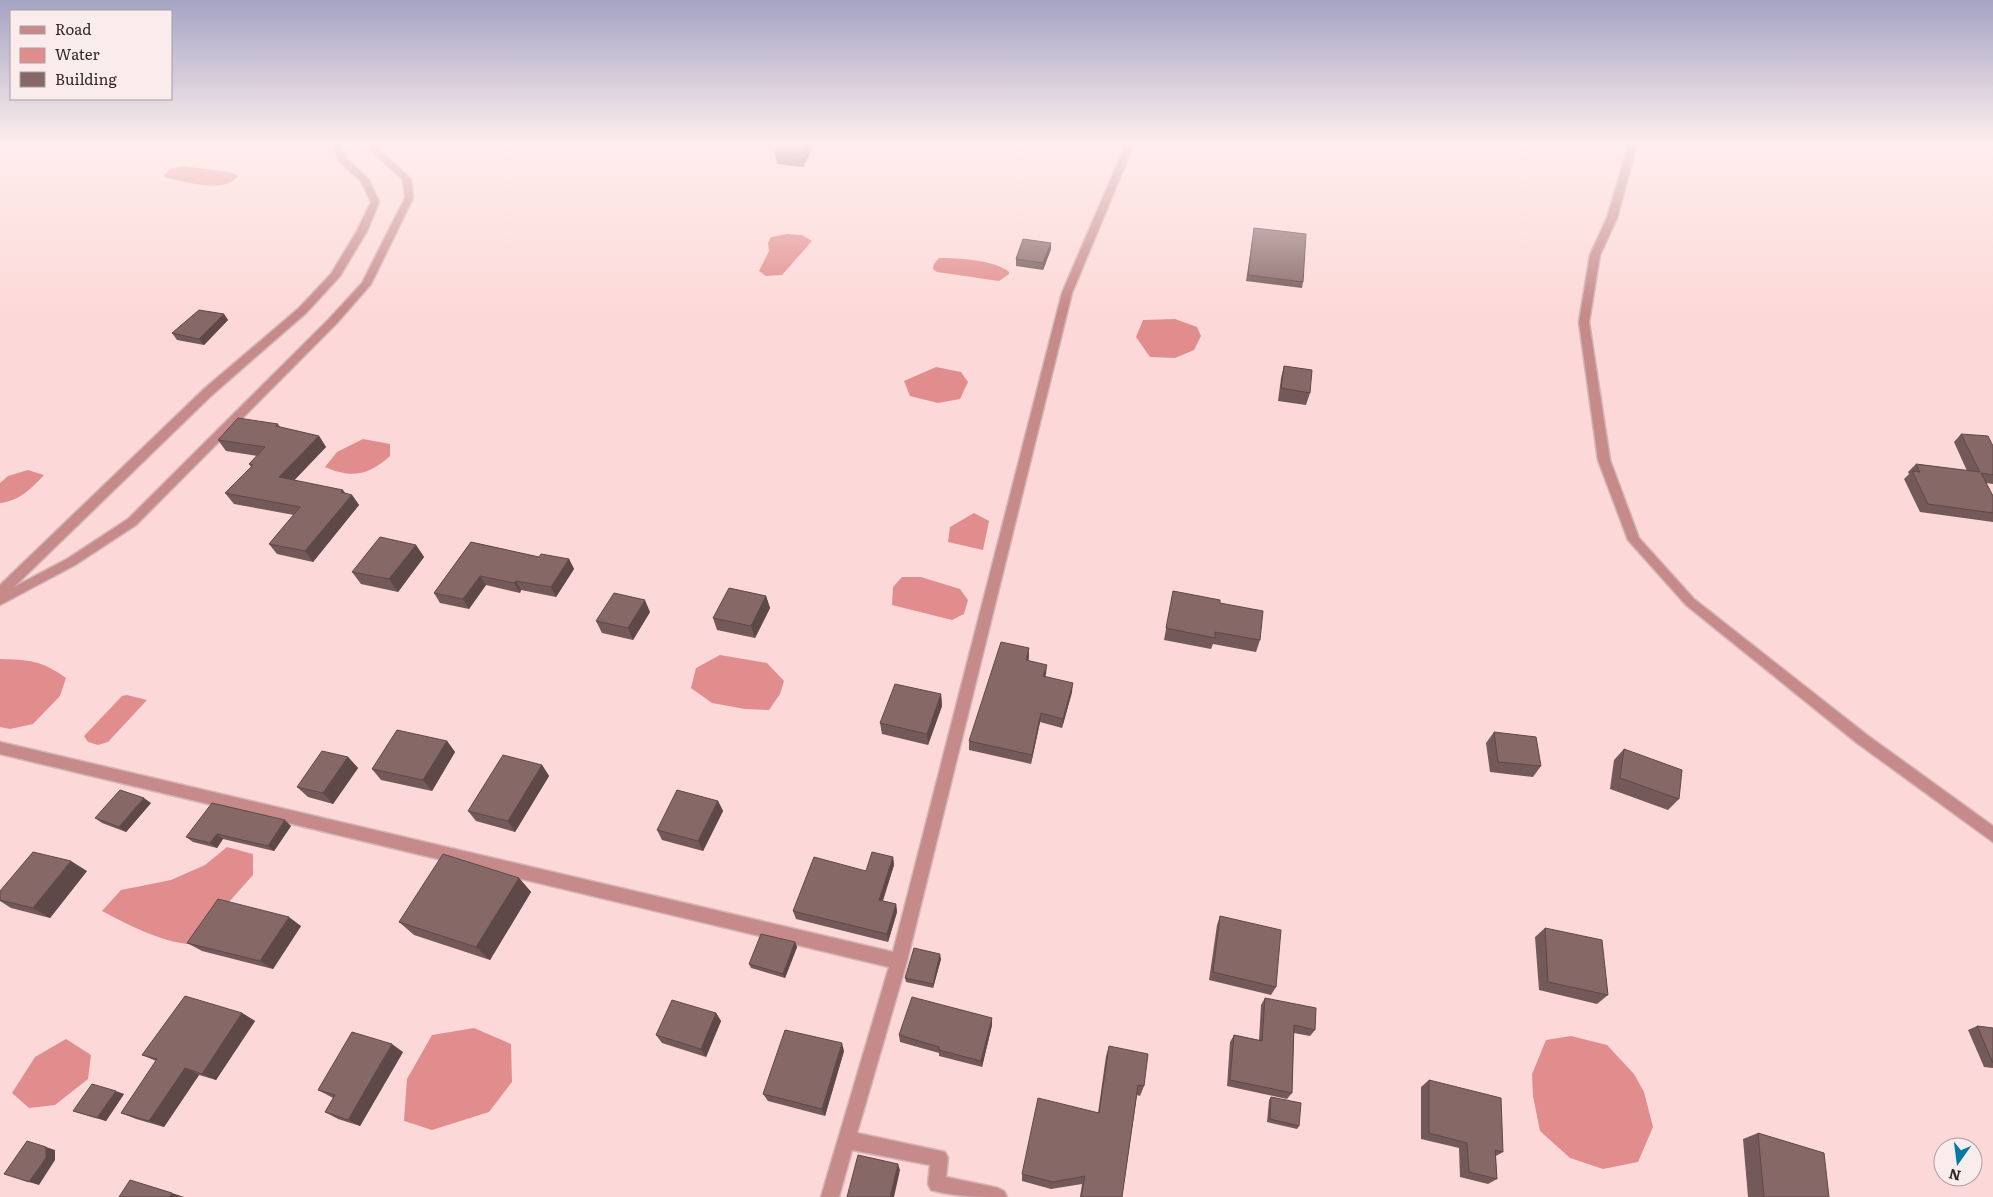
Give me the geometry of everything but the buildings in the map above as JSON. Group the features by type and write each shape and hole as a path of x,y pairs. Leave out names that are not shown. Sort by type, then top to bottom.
{"street":[{"path":"0,593 94,500 208,392 302,311 335,276 362,231 375,202 374,200"},
{"path":"0,600 71,562 132,522 326,328 366,284 408,200"},
{"path":"830,1197 899,961 1067,293 1106,200"},
{"path":"1617,200 1612,218 1595,255 1584,322 1604,460 1634,540 1690,602 1862,739 1993,835"},
{"path":"0,748 899,961"},
{"path":"846,1140 939,1158 937,1184 998,1197"}],"water":[{"path":"787,234 802,235 812,241 782,275 766,276 759,271 769,251 768,243 771,237"},
{"path":"939,258 986,262 1003,268 1009,274 999,281 937,272 933,269 934,264"},
{"path":"1175,319 1197,327 1201,336 1194,350 1175,358 1150,357 1136,337 1143,320"},
{"path":"936,367 961,372 968,382 960,399 938,403 910,396 904,381"},
{"path":"363,439 390,444 390,456 375,467 360,473 344,473 325,467 337,452"},
{"path":"28,470 44,475 19,497 0,503 0,483 8,476"},
{"path":"974,513 989,521 983,550 948,542 950,527"},
{"path":"902,577 921,577 960,589 968,600 964,614 952,620 892,605 893,587"},
{"path":"720,655 767,663 784,681 780,694 769,710 745,709 712,703 691,688 696,668"},
{"path":"0,659 42,664 66,678 60,696 33,724 10,729 0,727"},
{"path":"127,695 147,700 108,742 98,745 88,742 84,736 122,696"},
{"path":"227,847 253,854 253,875 219,913 198,945 161,938 102,911 121,890 171,880 205,865"},
{"path":"474,1028 511,1044 512,1082 489,1112 432,1130 404,1121 407,1079 432,1035"},
{"path":"1571,1036 1607,1045 1634,1074 1644,1092 1653,1127 1638,1162 1603,1169 1570,1158 1540,1131 1533,1096 1532,1074 1546,1040"},
{"path":"66,1039 91,1055 88,1079 55,1105 29,1108 12,1093 35,1057"}]}
